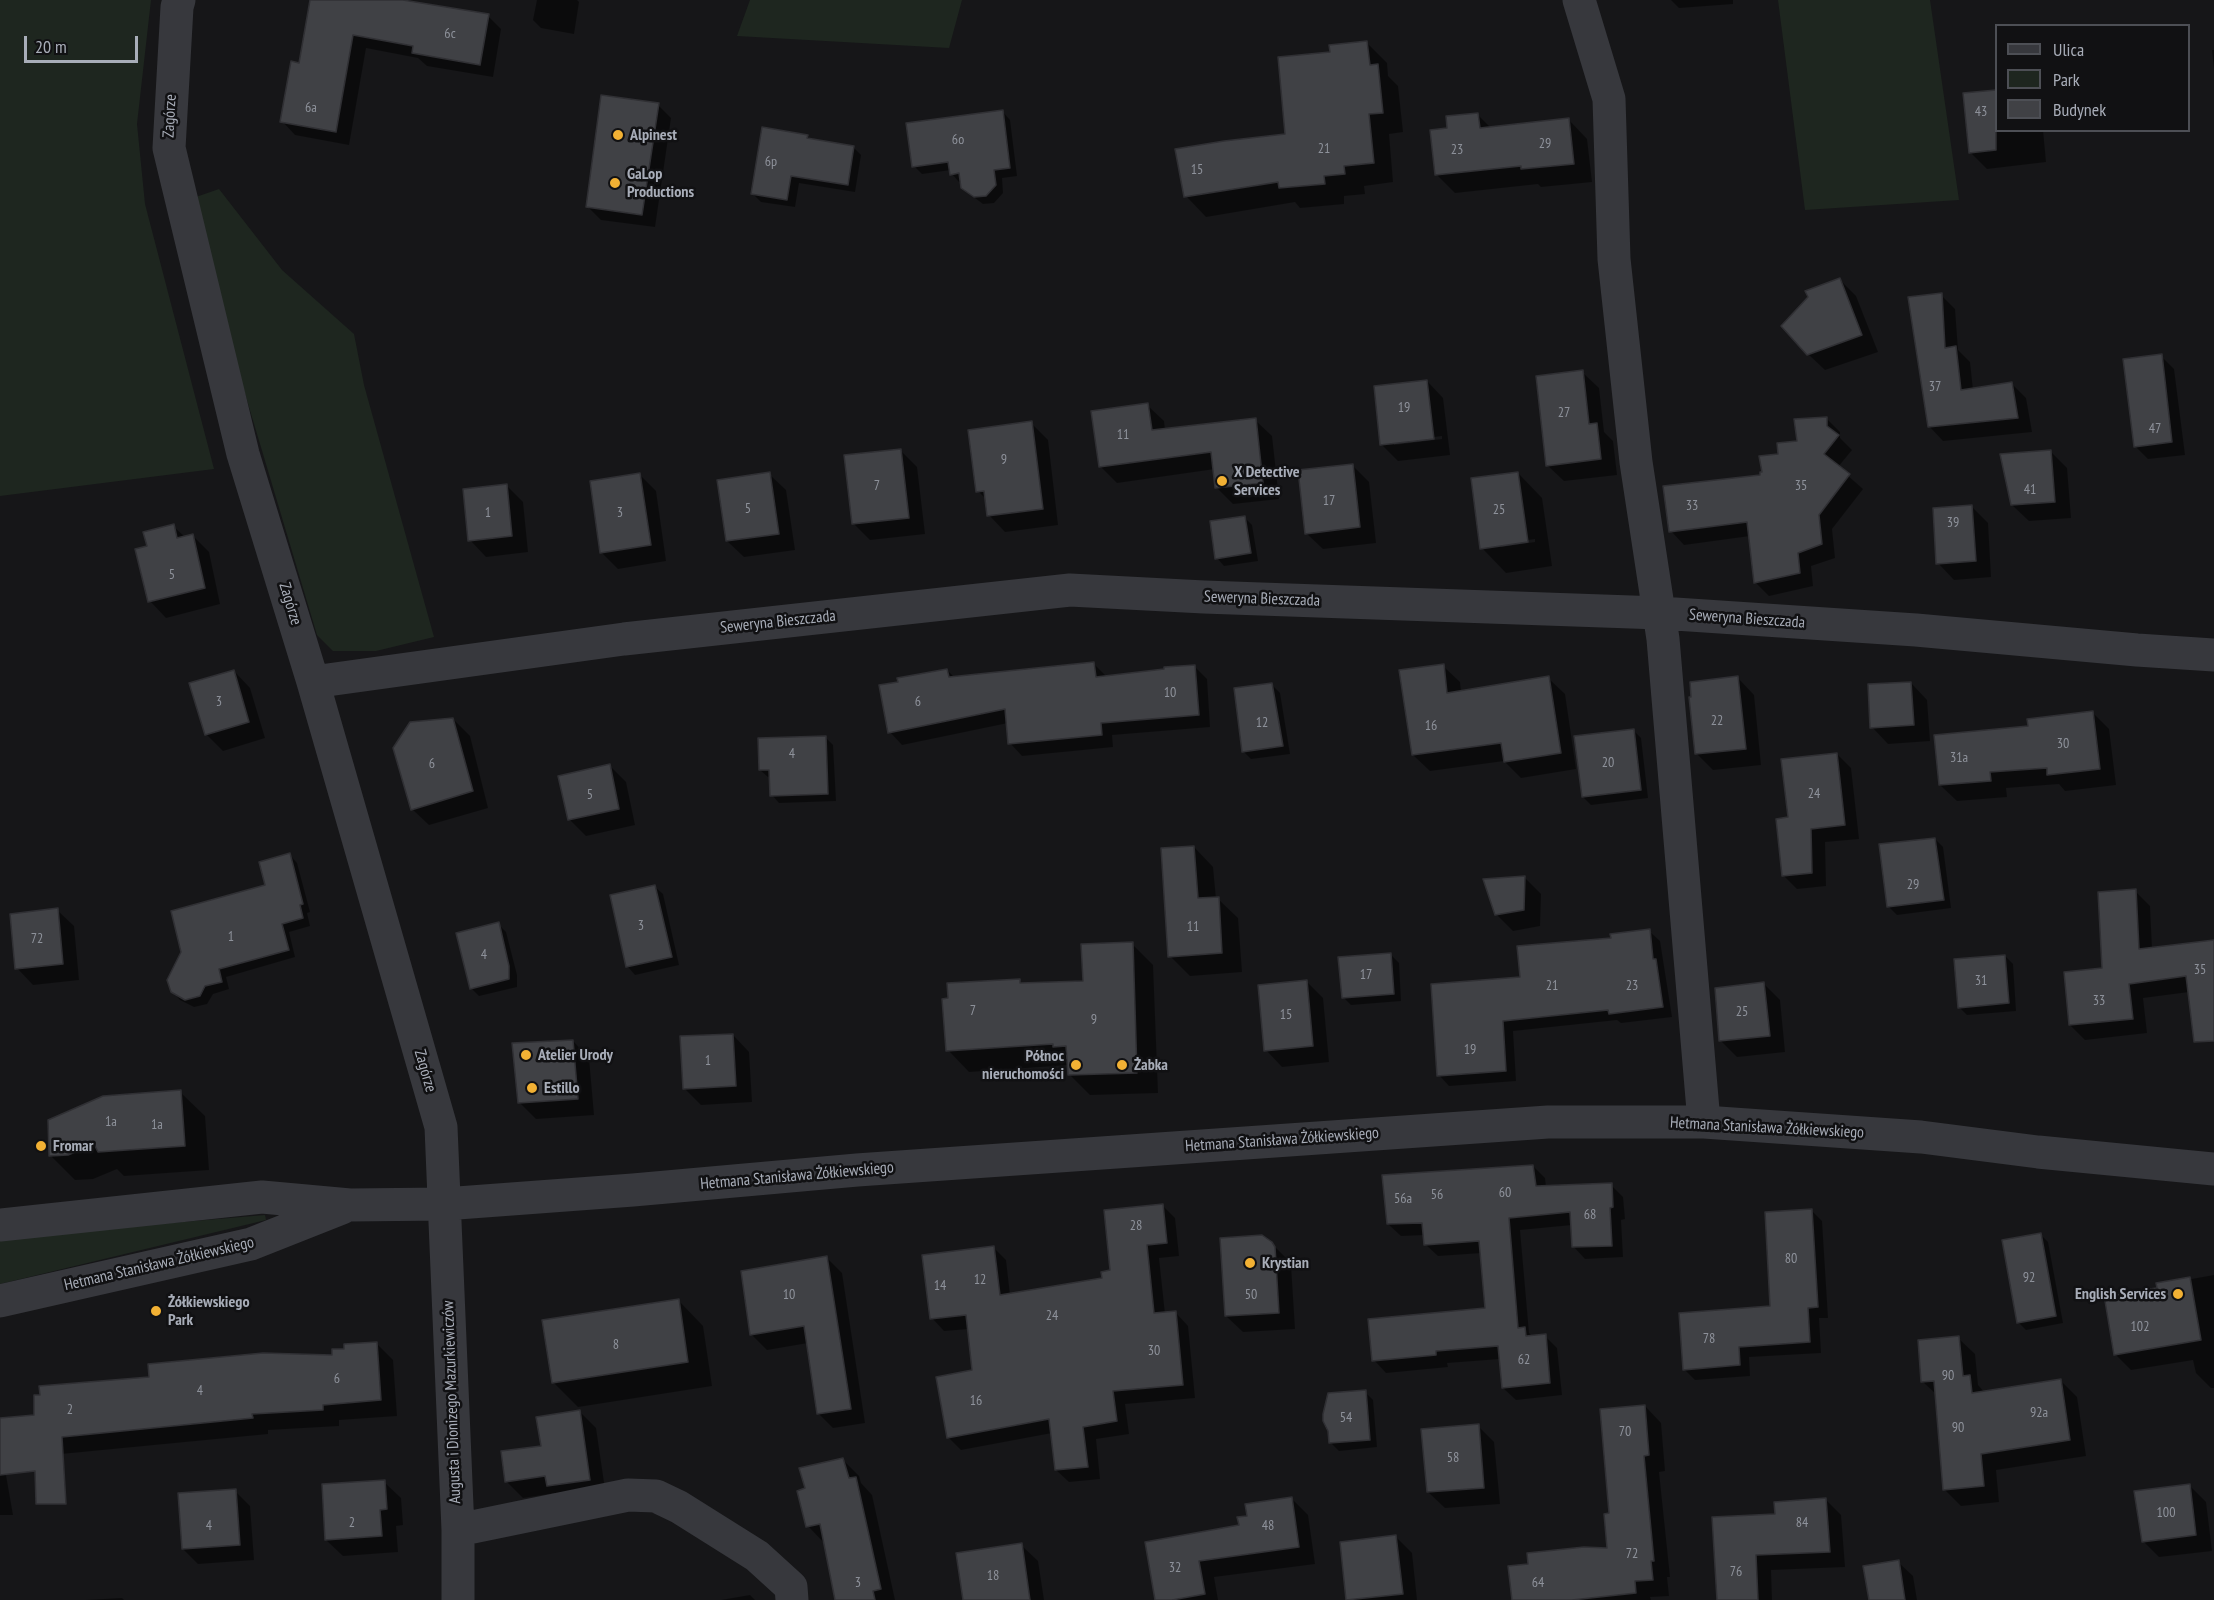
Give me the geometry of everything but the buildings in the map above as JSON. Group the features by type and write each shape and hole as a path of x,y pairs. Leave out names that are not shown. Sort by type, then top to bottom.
{"street":[{"name":"Zagórze","path":"179,0 169,148 243,454 313,682 441,1127 444,1204"},
{"path":"1579,0 1609,99 1614,259 1636,462 1660,613 1704,1122"},
{"name":"Seweryna Bieszczada","path":"313,682 613,641 1070,590 1660,613 1916,630 2214,655"},
{"name":"Hetmana Stanisława Żółkiewskiego","path":"0,1225 262,1197 350,1205 444,1204 868,1169 1548,1122 1704,1122 1921,1137 2214,1169"},
{"name":"Augusta i Dionizego Mazurkiewiczów","path":"444,1204 458,1530 458,1600"},
{"name":"Hetmana Stanisława Żółkiewskiego","path":"0,1301 251,1244 350,1205"},
{"path":"458,1530 628,1495 656,1496 679,1507 757,1556 791,1587 792,1600"}],"green space":[{"path":"0,0 151,0 137,124 145,204 214,469 0,496"},
{"path":"750,0 962,0 949,48 737,36"},
{"path":"1778,0 1930,0 1959,200 1805,210"},
{"path":"219,189 282,270 354,334 364,385 434,637 376,651 333,651 317,635 198,236 196,197"},
{"path":"265,1215 266,1220 0,1284 0,1240 52,1233"}],"place":[{"name":"Alpinest","path":"618,135"},
{"name":"GaLop Productions","path":"615,183"},
{"name":"X Detective Services","path":"1222,481"},
{"name":"Atelier Urody","path":"526,1055"},
{"name":"Północ nieruchomości","path":"1076,1065"},
{"name":"Żabka","path":"1122,1065"},
{"name":"Estillo","path":"532,1088"},
{"name":"Fromar","path":"41,1146"},
{"name":"Krystian","path":"1250,1263"},
{"name":"English Services","path":"2178,1294"},
{"name":"Żółkiewskiego Park","path":"156,1311"}]}
